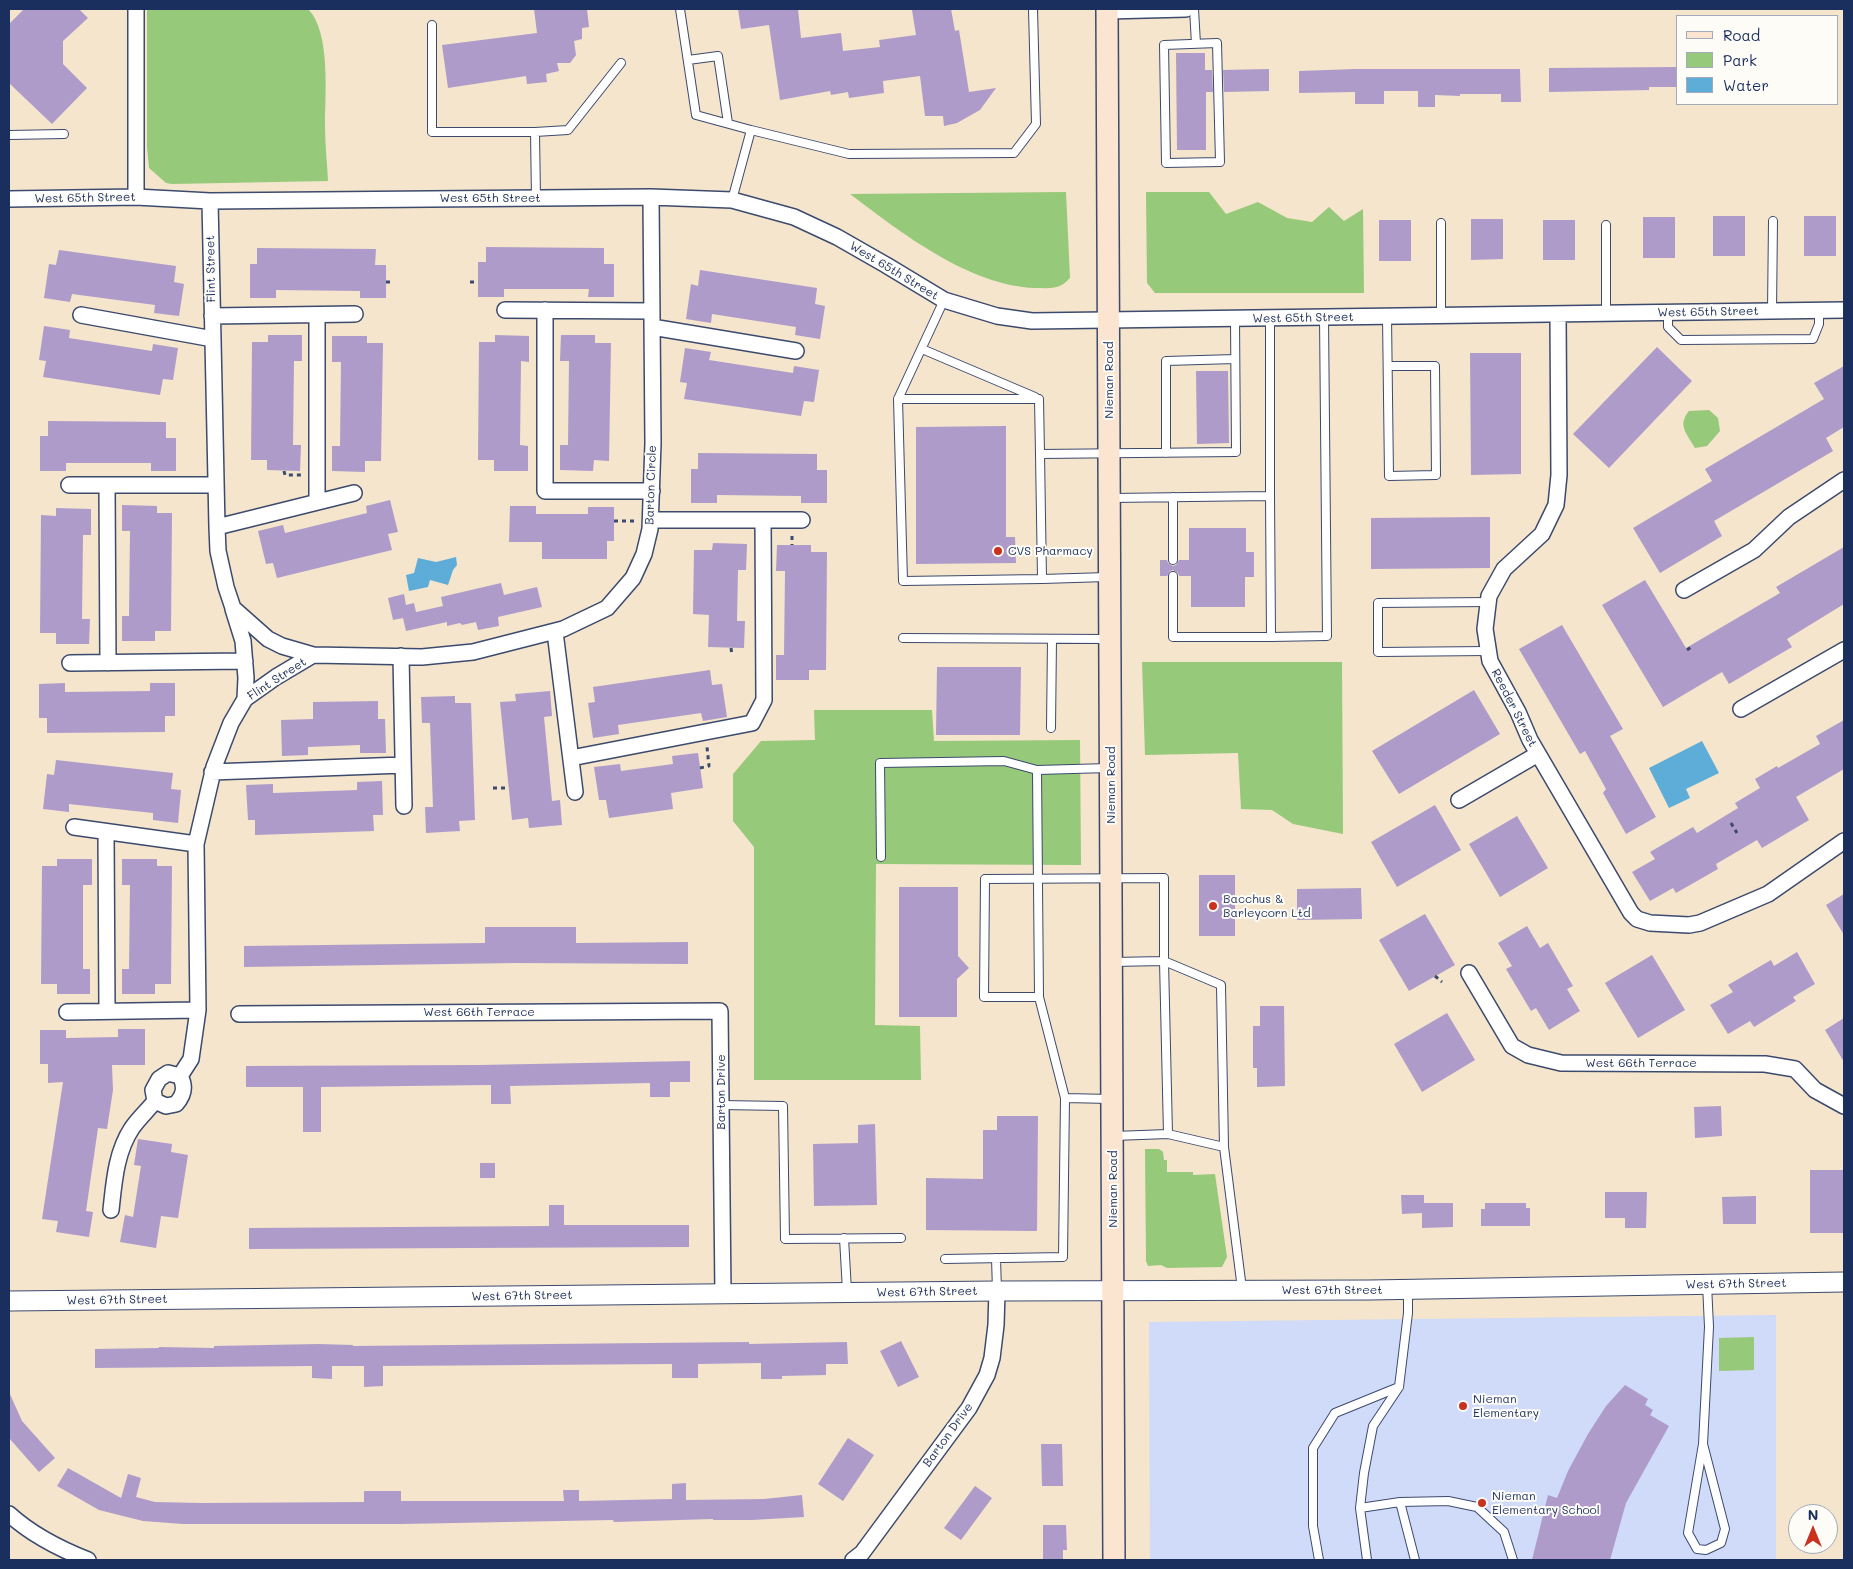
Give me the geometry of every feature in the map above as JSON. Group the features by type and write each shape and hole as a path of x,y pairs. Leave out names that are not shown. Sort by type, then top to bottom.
{"main road":[{"name":"Nieman Road","path":"1108,10 1114,1560"}],"street":[{"path":"136,9 136,197"},
{"path":"1108,10 1186,9"},
{"name":"West 65th Street","path":"9,200 136,197 210,201 651,197 732,200 794,217 837,237 886,264 944,300 997,316 1032,321 1844,310"},
{"name":"Barton Circle","path":"313,655 422,657 472,652 555,632 593,616 607,608 633,578 644,554 651,520 651,197"},
{"name":"Flint Street","path":"210,201 217,527 219,554 226,587 233,608 268,640 313,655"},
{"path":"505,310 652,311"},
{"path":"545,310 546,491 652,491"},
{"path":"212,316 355,314"},
{"name":"Reeder Street","path":"1558,314 1559,475 1556,504 1542,534 1504,569 1489,596 1485,629 1490,661 1538,754 1631,913 1637,918 1650,923 1689,925 1716,917 1768,894 1844,841"},
{"path":"81,315 212,339"},
{"path":"317,315 317,502"},
{"path":"652,328 796,351"},
{"path":"1684,590 1754,550 1789,517 1844,480"},
{"path":"69,485 216,485"},
{"path":"107,485 108,663"},
{"path":"217,527 354,493"},
{"path":"651,520 802,520"},
{"path":"571,758 752,723 764,700 763,520"},
{"path":"233,608 243,641 245,699"},
{"path":"555,632 576,792"},
{"path":"1740,709 1844,650"},
{"name":"Flint Street","path":"180,1076 191,1059 198,1010 196,844 212,772 231,723 245,699 276,677 313,655"},
{"path":"401,656 404,806"},
{"path":"70,663 245,661"},
{"path":"1459,800 1538,754"},
{"path":"212,772 403,765"},
{"path":"74,827 196,844"},
{"path":"106,832 107,1011"},
{"name":"West 66th Terrace","path":"1470,973 1512,1046 1528,1055 1561,1063 1765,1064 1795,1069 1815,1090 1844,1106"},
{"path":"67,1012 198,1010"},
{"name":"West 66th Terrace","path":"238,1014 720,1010"},
{"name":"Barton Drive","path":"720,1010 723,1294"},
{"path":"168,1074 180,1076 184,1083 184,1096 176,1104 166,1106 155,1101 153,1090 159,1079 168,1074"},
{"path":"110,1210 116,1167 126,1140 133,1127 155,1101"},
{"name":"West 67th Street","path":"9,1301 997,1291 1408,1290 1844,1282"},
{"name":"Barton Drive","path":"853,1560 862,1553 969,1408 987,1375 992,1358 996,1325 997,1291"},
{"path":"9,1514 48,1542 88,1560"}],"lane":[{"path":"680,9 696,115 849,154 1014,153 1036,124 1033,9"},
{"path":"1194,9 1196,44"},
{"path":"432,24 432,132 535,132 568,130 621,63"},
{"path":"1217,43 1220,162 1166,163 1164,45 1196,44 1217,43"},
{"path":"688,60 718,56 728,123"},
{"path":"732,200 751,130"},
{"path":"535,132 536,198"},
{"path":"9,135 64,134"},
{"path":"1772,311 1773,221"},
{"path":"1441,223 1441,316"},
{"path":"1606,224 1606,313"},
{"path":"944,300 898,400 903,581 1110,577"},
{"path":"1668,313 1668,326 1681,340 1813,339 1819,324 1819,311"},
{"path":"1387,316 1389,476 1436,476 1436,366 1388,366"},
{"path":"1270,318 1271,637"},
{"path":"1173,576 1173,637 1327,636 1324,318"},
{"path":"1040,454 1236,452 1235,319"},
{"path":"922,349 1039,399"},
{"path":"1166,453 1166,361 1236,359"},
{"path":"898,400 1039,399"},
{"path":"1039,399 1042,579"},
{"path":"1109,498 1270,496"},
{"path":"1173,497 1173,560"},
{"path":"1488,602 1378,604 1378,652 1488,651"},
{"path":"902,638 1110,639"},
{"path":"1051,728 1052,639"},
{"path":"881,857 880,763 1004,761 1037,770 1111,768"},
{"path":"945,1259 1063,1257 1065,1098 1040,997 1037,770"},
{"path":"1040,997 984,997 985,879 1164,878 1168,1134"},
{"path":"1112,962 1164,961 1221,985 1224,1147 1242,1291"},
{"path":"1065,1098 1113,1099"},
{"path":"721,1105 783,1106 785,1239 901,1238"},
{"path":"1113,1136 1168,1134 1224,1147"},
{"path":"844,1238 847,1293"},
{"path":"996,1258 997,1291"},
{"path":"1704,1444 1725,1529 1721,1543 1706,1550 1697,1549 1688,1533 1704,1444 1709,1327 1707,1284"},
{"path":"1366,1560 1360,1508 1364,1473 1373,1426 1399,1387 1408,1313 1408,1290"},
{"path":"1319,1560 1313,1526 1313,1448 1335,1413 1399,1387"},
{"path":"1360,1508 1400,1502 1448,1501 1478,1508 1504,1532 1514,1560"},
{"path":"1400,1502 1415,1560"}],"path":[{"path":"386,282 392,282"},
{"path":"470,282 478,282"},
{"path":"1687,650 1693,646"},
{"path":"731,648 732,655"},
{"path":"700,768 709,766 705,732"},
{"path":"493,788 509,788"},
{"path":"1731,823 1737,833"},
{"path":"1434,976 1442,982"}],"shaded area":[{"name":"Nieman Elementary","path":"1776,1315 1776,1560 1150,1560 1149,1322"}],"green space":[{"path":"147,9 308,9 315,19 320,33 325,64 325,133 328,181 172,184 166,183 149,168 147,147"},
{"path":"1066,192 1070,278 1062,285 1054,288 1010,285 986,278 961,267 913,240 850,194"},
{"path":"1146,192 1209,192 1226,214 1258,202 1287,218 1312,222 1329,207 1344,221 1363,209 1364,293 1155,293 1147,283"},
{"path":"1709,410 1718,418 1720,431 1707,446 1695,448 1684,430 1685,416 1689,411"},
{"path":"1142,662 1342,662 1343,834 1293,824 1272,810 1241,809 1238,753 1145,755"},
{"path":"814,710 932,710 934,741 1080,740 1081,865 876,864 875,1025 920,1026 921,1080 754,1080 754,847 733,821 733,774 761,741 815,740"},
{"path":"1145,1149 1159,1149 1163,1152 1164,1160 1167,1160 1167,1172 1193,1172 1193,1175 1215,1174 1227,1257 1222,1267 1167,1268 1161,1265 1148,1266 1146,1261"},
{"path":"1754,1337 1754,1370 1719,1371 1719,1338"}],"water":[{"path":"456,557 457,565 453,570 448,585 430,580 428,587 409,591 406,575 414,573 418,558 436,562"},
{"path":"1702,741 1719,773 1686,789 1690,798 1669,808 1649,768"}],"building":[{"path":"24,9 79,9 88,18 63,41 63,64 87,88 52,124 9,83 9,24"},
{"path":"534,9 587,9 589,27 582,28 582,39 574,41 576,55 570,63 557,63 559,71 546,74 547,82 527,84 526,76 448,88 442,45 537,33"},
{"path":"738,9 798,9 801,38 841,33 843,51 880,47 879,40 916,35 912,10 951,9 955,31 959,30 969,92 996,88 980,110 957,123 944,126 943,116 925,116 920,76 883,81 884,93 849,98 848,92 831,95 830,91 780,100 769,25 741,29"},
{"path":"1176,53 1205,53 1205,70 1212,70 1213,92 1206,92 1206,150 1177,150"},
{"path":"1676,67 1676,87 1649,87 1649,90 1549,92 1549,68"},
{"path":"1269,69 1269,91 1224,92 1223,70"},
{"path":"1520,69 1521,102 1501,102 1501,94 1435,95 1435,107 1418,107 1418,91 1384,91 1384,104 1355,104 1355,92 1299,93 1299,71"},
{"path":"1713,216 1745,216 1745,256 1713,256"},
{"path":"1804,216 1836,216 1836,256 1804,256"},
{"path":"1643,217 1675,217 1675,258 1643,258"},
{"path":"1471,219 1503,219 1503,259 1471,260"},
{"path":"1379,220 1411,220 1411,261 1379,261"},
{"path":"1543,220 1575,220 1575,260 1543,260"},
{"path":"486,247 604,248 604,264 614,264 614,297 588,297 589,289 504,289 504,297 478,297 478,262 486,262"},
{"path":"257,248 376,249 375,265 386,265 386,298 360,298 360,291 276,290 276,298 250,298 250,264 257,264"},
{"path":"59,250 176,266 174,282 184,284 179,316 154,313 155,305 72,294 70,302 44,298 49,264 56,265"},
{"path":"700,270 817,288 815,304 825,306 820,339 795,335 796,327 712,314 711,323 686,319 691,284 698,286"},
{"path":"44,326 70,330 69,338 152,351 153,344 178,348 173,380 163,379 160,395 43,377 46,361 39,360"},
{"path":"268,335 302,335 302,361 294,361 293,445 301,445 300,471 267,470 267,460 251,460 252,342 268,342"},
{"path":"495,335 529,336 529,362 521,361 520,445 528,446 528,471 494,471 494,460 478,460 479,342 495,342"},
{"path":"561,335 595,335 595,343 611,343 609,461 594,460 593,471 560,470 560,445 568,445 569,361 560,361"},
{"path":"332,336 367,336 367,343 383,343 381,461 365,461 365,472 332,471 332,446 340,446 341,362 332,362"},
{"path":"1657,347 1692,381 1609,468 1573,434"},
{"path":"685,348 711,352 709,360 793,373 794,366 819,370 814,402 804,401 801,416 684,399 687,383 680,382"},
{"path":"1470,353 1521,353 1521,474 1471,475"},
{"path":"1844,366 1844,427 1826,438 1833,451 1714,521 1722,536 1660,573 1633,528 1712,481 1705,469 1824,399 1814,383"},
{"path":"1196,371 1228,371 1229,443 1197,444"},
{"path":"48,421 166,422 166,438 176,438 176,471 151,471 151,463 66,463 66,471 40,471 40,436 48,436"},
{"name":"CVS Pharmacy","path":"1006,426 1006,537 1015,537 1016,563 916,564 916,427"},
{"path":"698,453 817,454 817,470 827,470 827,503 801,503 801,496 717,495 717,503 691,503 691,469 698,469"},
{"path":"390,500 398,532 388,534 392,550 277,578 273,563 266,564 258,531 283,525 285,533 367,513 366,506"},
{"path":"122,505 157,506 157,513 172,513 171,631 155,631 155,641 122,641 122,616 129,616 130,531 122,531"},
{"path":"510,506 536,506 536,514 588,514 588,507 614,507 614,541 607,541 607,559 542,559 542,542 509,542"},
{"path":"56,508 91,509 91,535 83,535 82,619 90,619 89,644 56,644 56,633 40,633 41,515 56,516"},
{"path":"1490,517 1490,568 1371,569 1371,518"},
{"path":"1189,528 1246,528 1246,552 1254,552 1254,577 1245,577 1245,607 1191,607 1191,576 1179,576 1173,570 1167,576 1160,576 1160,560 1167,560 1173,566 1179,560 1189,560"},
{"path":"713,543 747,544 746,570 738,570 737,621 745,621 744,648 708,647 709,615 693,614 694,550 712,550"},
{"path":"777,545 811,545 811,552 827,552 826,670 809,670 809,680 776,680 776,655 784,655 785,571 776,571"},
{"path":"1844,547 1844,604 1787,639 1792,647 1729,684 1722,672 1663,707 1602,605 1645,580 1686,648 1780,593 1776,587"},
{"path":"501,583 504,595 537,587 542,607 498,617 499,626 478,630 476,622 447,626 447,622 406,631 403,618 393,620 388,598 404,594 406,605 414,603 416,612 443,606 441,597"},
{"path":"1562,625 1623,729 1610,736 1656,817 1626,834 1603,793 1606,789 1585,751 1580,754 1519,649"},
{"path":"937,667 1021,667 1020,735 936,735"},
{"path":"710,670 712,685 722,684 727,717 703,721 701,713 618,725 619,734 593,738 588,703 595,702 593,687"},
{"path":"65,683 65,692 150,691 150,683 175,683 175,716 165,716 165,732 47,733 47,718 39,718 39,684"},
{"path":"1474,690 1500,734 1399,794 1372,751"},
{"path":"550,691 552,716 544,717 552,801 560,800 562,825 529,828 528,818 512,820 500,702 516,701 515,694"},
{"path":"455,696 455,703 471,703 475,820 459,821 460,831 426,833 425,807 433,807 430,723 422,723 421,697"},
{"path":"378,701 378,719 385,719 386,753 360,753 360,745 308,747 308,755 282,756 281,720 313,719 313,702"},
{"path":"1844,720 1844,769 1796,797 1809,820 1762,848 1757,840 1716,864 1718,869 1676,893 1673,888 1650,901 1632,872 1655,859 1650,852 1693,827 1697,833 1738,808 1735,803 1760,788 1755,779 1820,744 1816,736"},
{"path":"698,753 703,788 671,793 673,809 609,818 606,800 599,800 594,767 620,764 621,771 673,764 672,756"},
{"path":"56,760 173,773 171,789 181,790 178,823 153,820 153,813 69,804 69,812 43,809 47,774 54,775"},
{"path":"382,781 383,815 373,815 374,831 255,835 255,820 248,820 246,785 273,784 273,793 357,790 357,782"},
{"path":"1435,805 1461,850 1397,887 1371,842"},
{"path":"1517,816 1548,868 1500,897 1469,844"},
{"path":"57,859 92,859 92,885 83,885 83,969 90,969 90,994 57,994 57,984 41,984 42,866 57,866"},
{"path":"122,859 157,859 157,866 172,866 171,984 155,984 155,994 122,994 122,969 129,969 130,885 122,885"},
{"name":"Bacchus & Barleycorn Ltd","path":"1199,875 1235,875 1235,936 1199,936"},
{"path":"899,887 958,887 958,956 969,968 957,979 957,1017 899,1017"},
{"path":"1361,888 1362,919 1297,920 1297,889"},
{"path":"1844,894 1844,935 1826,905"},
{"path":"1425,914 1455,965 1409,991 1379,940"},
{"path":"1527,926 1540,948 1548,943 1573,986 1567,989 1580,1011 1549,1030 1536,1008 1531,1011 1506,969 1512,966 1498,943"},
{"path":"485,927 576,927 576,943 688,942 688,964 517,963 244,967 244,946 485,943"},
{"path":"1797,952 1815,984 1793,997 1796,1001 1754,1027 1750,1021 1728,1034 1710,1005 1733,992 1728,985 1771,960 1774,966"},
{"path":"1652,955 1685,1010 1638,1038 1605,983"},
{"path":"1260,1006 1284,1006 1285,1086 1257,1087 1257,1068 1253,1068 1253,1026 1260,1026"},
{"path":"1447,1013 1475,1060 1422,1092 1394,1044"},
{"path":"1844,1018 1844,1062 1825,1030"},
{"path":"118,1029 145,1029 145,1065 112,1065 113,1090 107,1129 98,1128 86,1211 93,1212 89,1237 56,1232 58,1221 42,1219 63,1082 48,1083 48,1064 40,1064 40,1030 66,1030 66,1038 118,1037"},
{"path":"690,1061 690,1082 670,1082 670,1097 650,1097 650,1083 510,1086 511,1104 491,1104 491,1085 321,1087 321,1132 303,1132 303,1087 246,1087 246,1066 479,1065"},
{"path":"1721,1106 1722,1136 1695,1138 1694,1107"},
{"path":"997,1116 1038,1116 1037,1231 926,1230 926,1178 983,1179 983,1130 997,1130"},
{"path":"875,1124 877,1205 814,1206 813,1144 858,1143 858,1125"},
{"path":"138,1139 172,1144 171,1152 188,1155 178,1218 161,1216 156,1248 120,1242 125,1215 133,1217 141,1166 134,1165"},
{"path":"480,1163 495,1163 495,1178 480,1178"},
{"path":"1810,1170 1844,1170 1844,1233 1810,1233"},
{"path":"1605,1192 1647,1192 1646,1228 1625,1228 1625,1218 1605,1218"},
{"path":"1401,1195 1424,1195 1424,1203 1453,1203 1453,1227 1422,1228 1422,1213 1402,1214"},
{"path":"1756,1196 1756,1224 1723,1224 1722,1197"},
{"path":"1485,1203 1526,1203 1526,1208 1530,1208 1530,1226 1481,1226 1481,1209 1485,1209"},
{"path":"549,1205 564,1205 564,1225 689,1225 689,1247 249,1249 249,1228 549,1226"},
{"path":"901,1341 919,1377 898,1387 880,1351"},
{"path":"749,1342 749,1344 847,1342 848,1364 826,1364 826,1375 782,1376 782,1379 761,1379 761,1363 698,1364 698,1378 672,1378 672,1364 383,1366 383,1386 364,1387 364,1366 332,1366 332,1379 312,1378 312,1366 95,1368 95,1349 214,1348 214,1346 318,1344 353,1346"},
{"name":"Nieman Elementary School","path":"1625,1385 1648,1399 1645,1405 1653,1410 1650,1415 1669,1426 1626,1503 1610,1560 1532,1560 1548,1495 1557,1498 1568,1471 1588,1434 1606,1406"},
{"path":"9,1392 22,1421 55,1458 39,1472 9,1438"},
{"path":"848,1438 874,1455 843,1501 818,1484"},
{"path":"1041,1444 1062,1444 1063,1486 1042,1486"},
{"path":"68,1468 121,1498 128,1474 141,1478 136,1497 155,1502 364,1502 364,1491 401,1491 401,1501 564,1501 563,1490 579,1490 579,1501 672,1499 672,1484 686,1483 686,1500 764,1499 802,1495 804,1517 752,1520 713,1519 614,1522 613,1520 401,1524 183,1524 143,1521 99,1510 57,1486"},
{"path":"975,1486 992,1498 961,1540 944,1528"},
{"path":"1043,1525 1066,1525 1067,1550 1063,1550 1063,1560 1043,1560"}],"place":[{"name":"CVS Pharmacy","path":"998,551"},
{"name":"Bacchus & Barleycorn Ltd","path":"1213,906"},
{"name":"Nieman Elementary","path":"1463,1406"},
{"name":"Nieman Elementary School","path":"1482,1503"}]}
